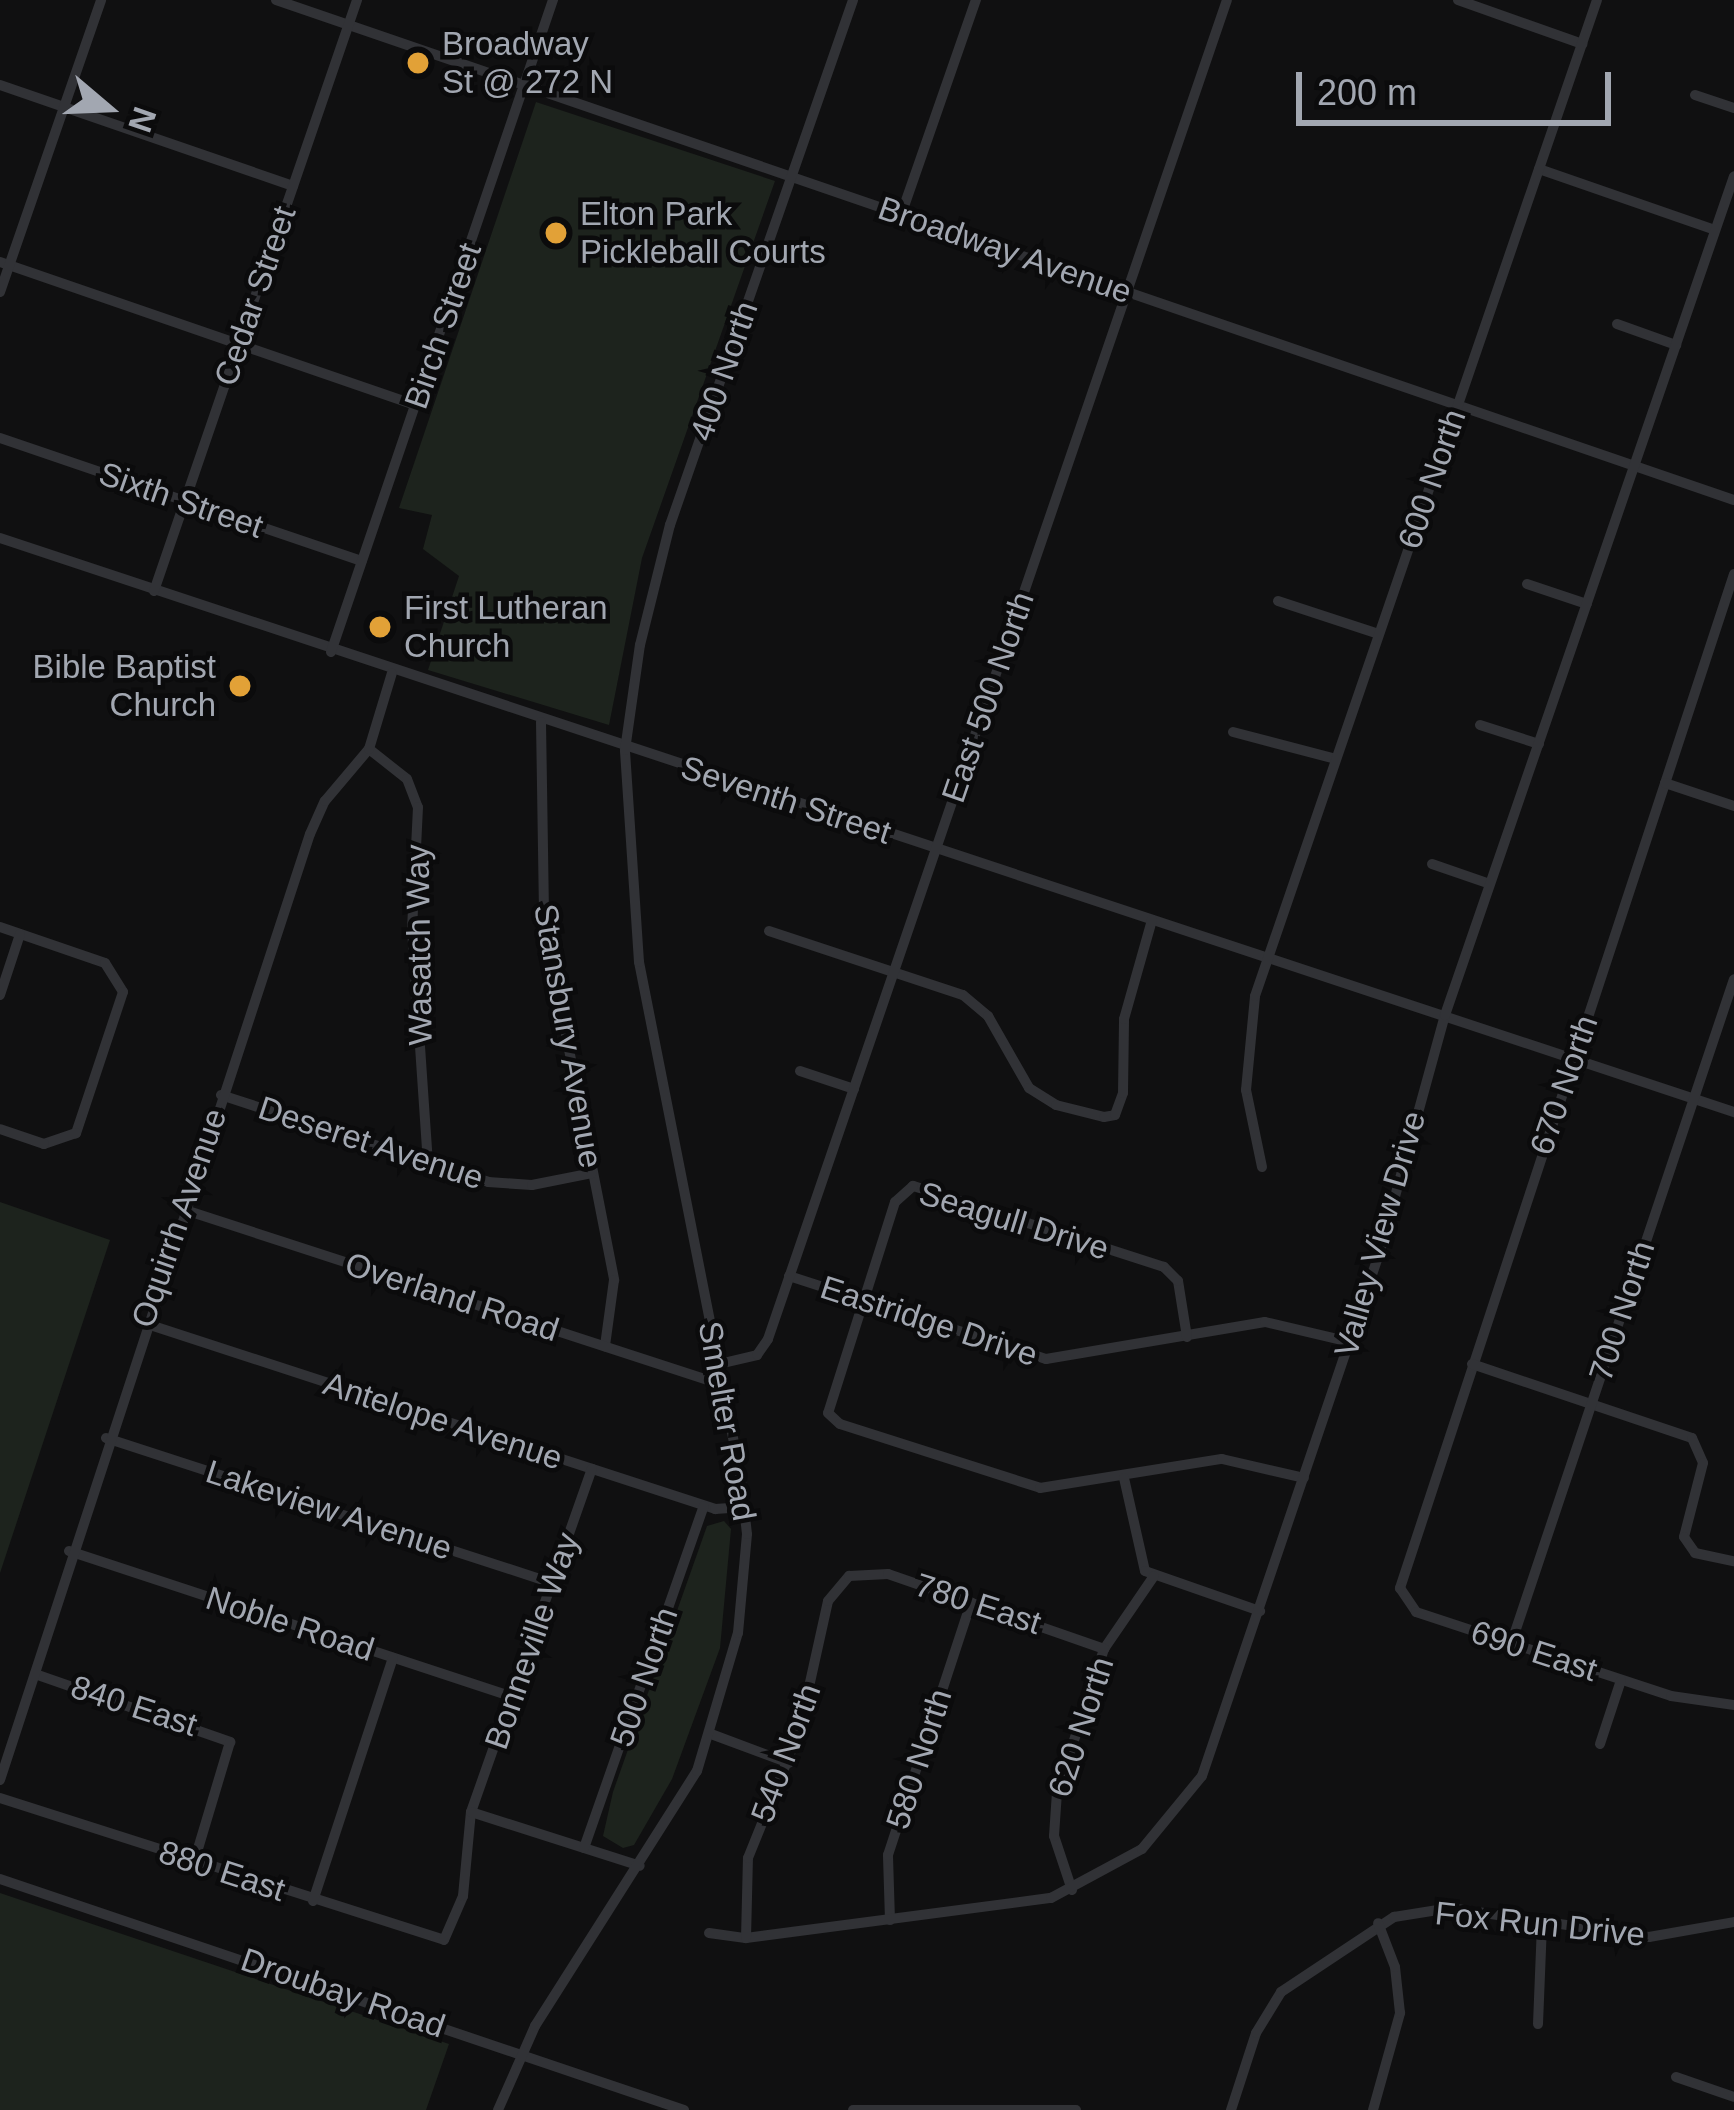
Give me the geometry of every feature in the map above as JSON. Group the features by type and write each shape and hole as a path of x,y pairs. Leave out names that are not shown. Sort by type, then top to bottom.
{"street":[{"path":"0,292 5,264 100,0"},
{"name":"Broadway Avenue","path":"276,0 1734,500"},
{"name":"Cedar Street","path":"154,591 357,0"},
{"name":"Birch Street","path":"331,652 553,0"},
{"name":"400 North","path":"625,750 664,544 854,0"},
{"path":"901,215 976,0"},
{"name":"East 500 North","path":"719,1364 763,1349 1227,0"},
{"path":"1457,0 1582,44"},
{"name":"600 North","path":"1262,1166 1246,1072 1268,958 1598,0"},
{"path":"0,86 293,186"},
{"path":"1695,94 1734,108"},
{"path":"1539,169 1715,230"},
{"name":"Valley View Drive","path":"709,1933 746,1938 1030,1904 1072,1890 1126,1861 1182,1808 1210,1759 1350,1342 1445,1015 1734,176"},
{"path":"5,264 416,405"},
{"path":"1617,324 1676,345"},
{"name":"Sixth Street","path":"0,438 362,561"},
{"name":"Seventh Street","path":"0,538 392,673 1734,1112"},
{"name":"670 North","path":"1401,1599 1472,1364 1734,574"},
{"path":"1527,584 1587,604"},
{"path":"1278,601 1379,634"},
{"name":"Oquirrh Avenue","path":"0,1780 106,1438 316,818 369,749 392,673"},
{"name":"Stansbury Avenue","path":"541,722 544,922 615,1289 605,1346"},
{"path":"1480,725 1539,744"},
{"path":"1233,732 1336,759"},
{"name":"Wasatch Way","path":"369,749 416,796 412,928 428,1162"},
{"name":"Smelter Road","path":"498,2110 518,2056 640,1866 711,1734 738,1634 745,1507 639,962 625,750"},
{"path":"1665,783 1734,806"},
{"path":"1432,864 1490,884"},
{"path":"769,931 895,969 973,1001 1037,1094 1091,1117 1115,1115 1124,1019 1152,920"},
{"path":"0,927 105,964 123,980 122,1004 82,1123 68,1142 44,1144 0,1129"},
{"path":"0,995 20,934"},
{"name":"700 North","path":"1511,1644 1734,979"},
{"path":"800,1071 854,1089"},
{"name":"Deseret Avenue","path":"221,1096 509,1185 592,1173"},
{"name":"Seagull Drive","path":"862,1300 895,1202 914,1186 1164,1268 1178,1281 1187,1337"},
{"name":"Overland Road","path":"182,1209 723,1385"},
{"name":"Eastridge Drive","path":"790,1276 1046,1359 1275,1322 1350,1342"},
{"path":"862,1300 828,1396 828,1413 840,1424 1031,1487 1124,1478 1232,1459 1304,1478"},
{"name":"Antelope Avenue","path":"144,1323 704,1506 745,1507"},
{"path":"1472,1364 1687,1435 1699,1447 1702,1468 1683,1531 1689,1548 1734,1561"},
{"name":"Lakeview Avenue","path":"106,1438 552,1583"},
{"name":"Bonneville Way","path":"444,1940 463,1896 471,1812 592,1469"},
{"path":"1124,1478 1140,1562 1154,1576 1260,1611"},
{"name":"500 North","path":"584,1848 704,1506"},
{"name":"Noble Road","path":"69,1551 512,1697"},
{"name":"780 East","path":"849,1576 887,1574 1104,1649"},
{"name":"540 North","path":"746,1938 748,1858 788,1763 824,1613 849,1576"},
{"name":"620 North","path":"1072,1890 1053,1809 1104,1649 1154,1576"},
{"name":"690 East","path":"1401,1599 1416,1612 1671,1696 1734,1705"},
{"name":"580 North","path":"890,1920 888,1855 971,1602"},
{"path":"313,1901 393,1658"},
{"name":"840 East","path":"35,1674 230,1742 194,1862"},
{"path":"1600,1744 1621,1680"},
{"path":"711,1734 788,1763"},
{"name":"880 East","path":"0,1798 444,1940"},
{"path":"471,1812 640,1866"},
{"name":"Droubay Road","path":"0,1879 685,2110"},
{"name":"Fox Run Drive","path":"1231,2110 1256,2033 1281,1992 1378,1923 1450,1908 1649,1937 1734,1922"},
{"path":"1373,2110 1400,2013 1395,1967 1378,1923"},
{"path":"1538,2024 1542,1923"},
{"path":"1676,2077 1734,2097"},
{"path":"853,2110 1076,2110"}],"shaded area":[{"path":"536,102 775,181 642,558 609,725 428,670 459,576 423,549 432,515 399,508"},
{"path":"0,1202 110,1240 0,1573"},
{"path":"724,1521 731,1529 720,1648 672,1779 634,1845 623,1848 603,1836 613,1792 707,1526"},
{"path":"0,1893 449,2044 426,2110 0,2110"}],"place":[{"name":"Broadway St @ 272 N","path":"418,63"},
{"name":"Elton Park Pickleball Courts","path":"556,233"},
{"name":"First Lutheran Church","path":"380,627"},
{"name":"Bible Baptist Church","path":"240,686"}]}
